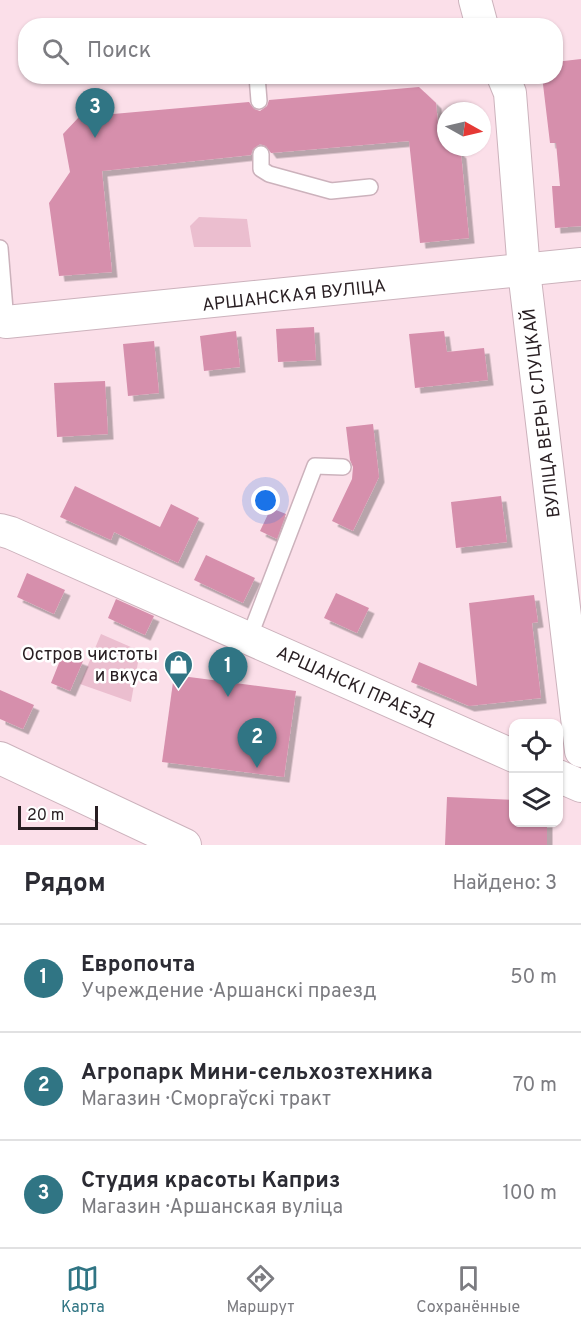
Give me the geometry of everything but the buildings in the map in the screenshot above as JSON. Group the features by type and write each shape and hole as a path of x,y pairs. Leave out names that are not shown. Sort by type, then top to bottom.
{"street":[{"path":"475,0 480,18"},
{"name":"ВУЛІЦА ВЕРЫ СЛУЦКАЙ","path":"506,84 510,93 524,271 571,589 581,751"},
{"name":"АРШАНСКАЯ ВУЛІЦА","path":"6,322 581,264"},
{"name":"АРШАНСКІ ПРАЕЗД","path":"0,530 11,532 509,754"},
{"path":"0,758 185,845"},
{"path":"563,778 581,786"}],"lane":[{"path":"258,84 259,101"},
{"path":"261,154 261,169 269,174 331,191 370,188"},
{"path":"0,248 6,322"},
{"path":"249,638 315,465 343,467"}],"shaded area":[{"path":"199,217 247,219 251,247 194,247 190,226"},
{"path":"101,634 140,651 131,702 80,684"}],"place":[{"name":"Студия красоты Каприз","path":"95,138"},
{"name":"Остров чистоты и вкуса","path":"179,690"},
{"name":"Европочта","path":"228,697"},
{"name":"Агропарк Мини-сельхозтехника","path":"257,768"}]}
